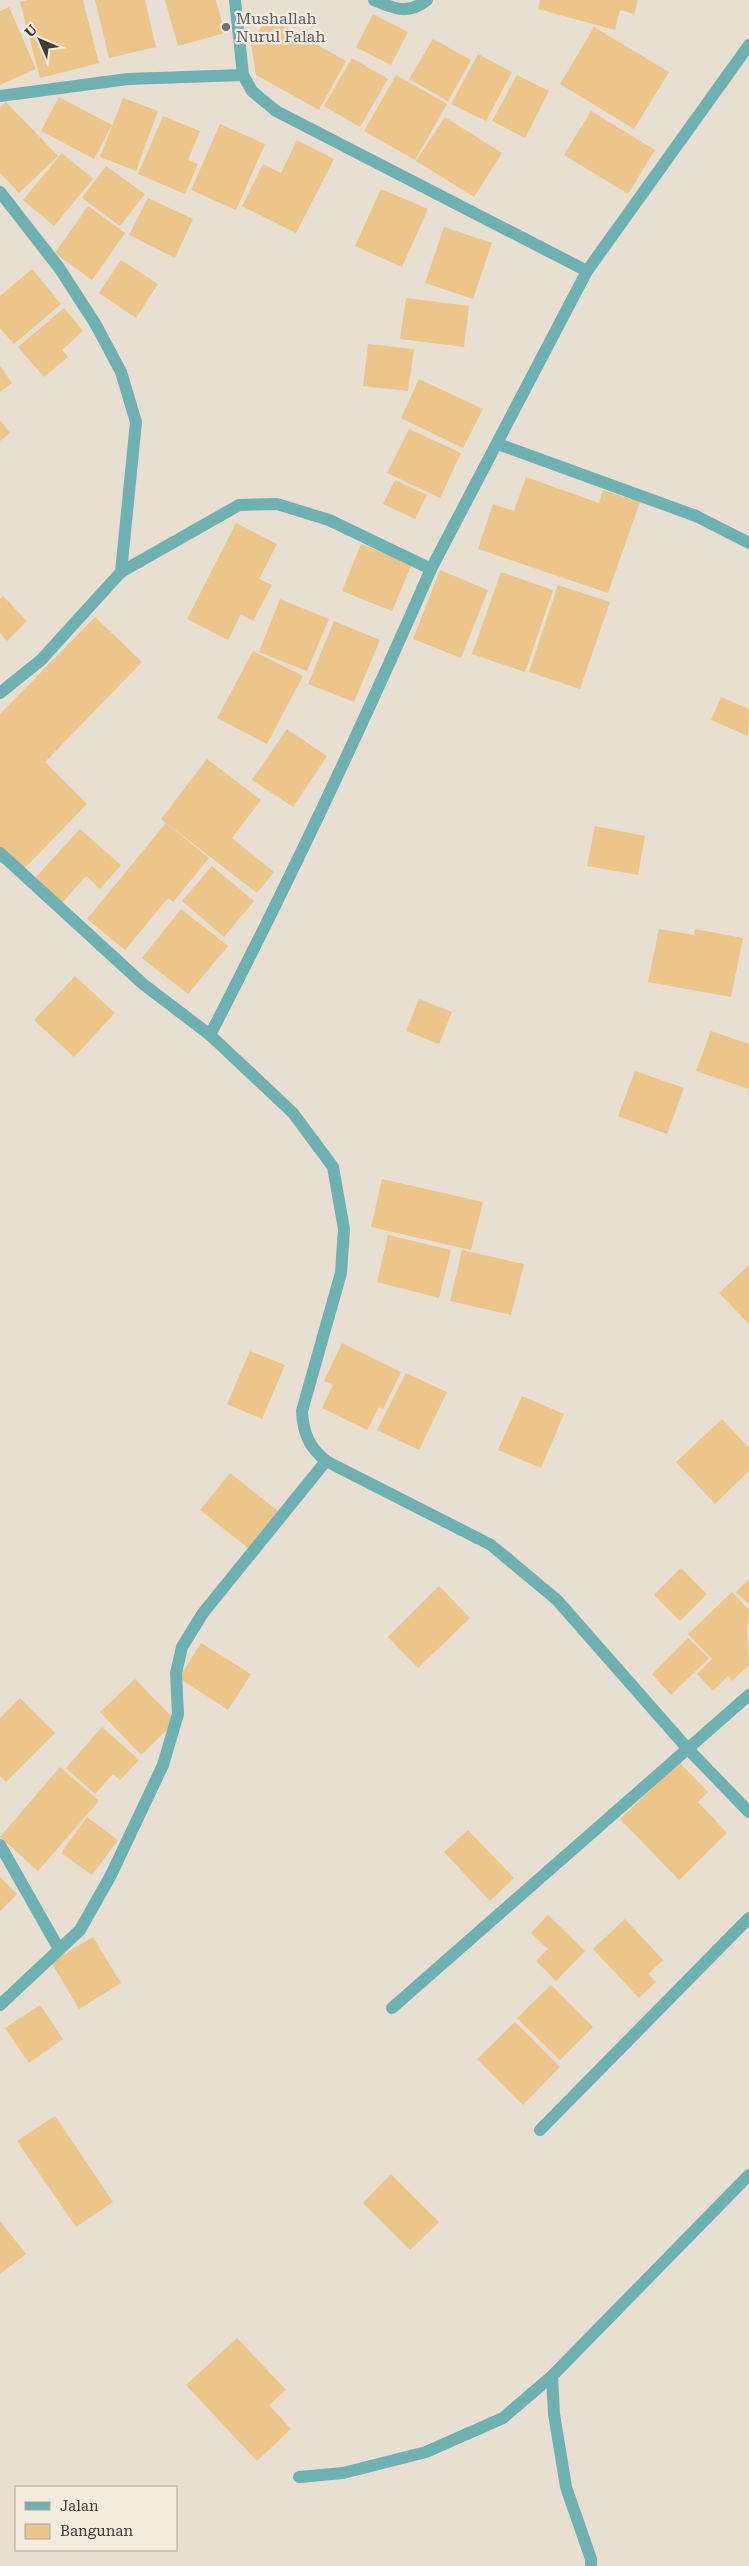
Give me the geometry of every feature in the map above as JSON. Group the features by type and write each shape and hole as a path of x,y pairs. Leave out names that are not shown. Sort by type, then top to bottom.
{"street":[{"path":"235,0 243,76 252,91 276,111 586,271"},
{"path":"374,0 399,10 410,10 427,0"},
{"path":"210,1035 287,885 367,714 431,569 498,444 586,271 749,46"},
{"path":"0,96 128,79 243,76"},
{"path":"0,192 60,269 96,325 121,372 136,422 121,572"},
{"path":"498,444 696,516 749,543"},
{"path":"0,693 41,660 121,572 239,505 277,504 329,520 431,569"},
{"path":"0,853 143,984 210,1035 294,1113 333,1167 344,1229 341,1273 302,1410 303,1427 308,1441 316,1452 326,1461 490,1545 557,1600 687,1748 749,1812"},
{"path":"0,2005 80,1930 111,1875 163,1765 178,1714 176,1673 182,1647 203,1614 326,1461"},
{"path":"392,2008 749,1695"},
{"path":"0,1845 59,1949"},
{"path":"540,2130 749,1918"},
{"path":"298,2477 343,2474 426,2452 503,2418 552,2376 749,2175"},
{"path":"552,2376 554,2414 566,2487 591,2558 591,2566"}],"building":[{"path":"28,0 83,0 99,63 40,78 20,2"},
{"path":"95,0 145,0 156,47 109,58"},
{"path":"165,0 216,0 225,33 178,46"},
{"path":"540,0 638,0 634,14 620,10 615,30 538,9"},
{"path":"9,7 36,69 0,85 0,11"},
{"path":"373,14 408,32 391,65 356,47"},
{"path":"267,17 346,61 319,110 256,75 251,44"},
{"path":"594,27 669,72 634,129 560,84"},
{"path":"433,39 471,60 448,101 409,79"},
{"path":"478,54 512,72 486,121 451,104"},
{"path":"352,58 388,79 360,127 324,106"},
{"path":"396,75 447,104 415,160 364,131"},
{"path":"517,75 549,91 525,138 492,121"},
{"path":"59,97 112,125 94,159 41,131"},
{"path":"123,98 158,111 136,171 100,157"},
{"path":"6,102 58,156 19,193 0,173 0,107"},
{"path":"591,111 655,150 628,194 564,155"},
{"path":"163,116 200,131 188,160 198,164 185,194 138,174"},
{"path":"445,117 502,153 474,197 416,161"},
{"path":"220,124 265,144 236,210 191,190"},
{"path":"297,140 334,159 296,233 242,206 263,164 281,173"},
{"path":"62,153 93,179 54,226 23,200"},
{"path":"106,166 145,194 120,226 82,198"},
{"path":"381,189 428,209 402,267 355,246"},
{"path":"148,198 193,219 175,258 129,235"},
{"path":"88,206 125,233 92,280 55,253"},
{"path":"444,227 492,243 473,299 425,283"},
{"path":"121,260 158,284 136,318 99,293"},
{"path":"32,269 61,304 14,344 0,328 0,296"},
{"path":"406,298 469,306 464,347 400,339"},
{"path":"64,308 83,331 62,350 68,357 44,377 18,347"},
{"path":"368,344 414,349 408,391 363,386"},
{"path":"0,366 12,383 0,392"},
{"path":"419,379 483,409 463,448 401,418"},
{"path":"0,420 10,433 0,441"},
{"path":"409,429 461,453 440,498 387,473"},
{"path":"526,477 599,503 603,490 640,502 608,593 478,549 493,504 514,511"},
{"path":"395,480 427,495 415,519 383,504"},
{"path":"236,523 277,544 259,579 272,585 253,621 241,614 228,640 187,619"},
{"path":"361,544 412,564 392,611 342,591"},
{"path":"440,570 488,590 461,658 413,639"},
{"path":"501,572 553,590 525,672 472,654"},
{"path":"558,585 610,602 580,689 529,672"},
{"path":"3,596 27,621 7,641 0,633 0,599"},
{"path":"280,599 329,619 307,671 259,652"},
{"path":"95,617 142,662 45,762 87,804 22,871 0,850 0,714"},
{"path":"334,621 380,640 354,702 308,684"},
{"path":"253,651 303,676 267,744 217,718"},
{"path":"721,697 749,709 748,736 711,720"},
{"path":"287,729 327,756 293,807 252,780"},
{"path":"207,759 261,800 232,838 274,872 257,893 161,819"},
{"path":"166,823 209,858 173,902 168,898 125,950 87,919"},
{"path":"595,826 645,836 638,875 587,866"},
{"path":"80,829 121,865 100,889 86,876 62,903 35,878"},
{"path":"212,866 254,901 224,937 182,901"},
{"path":"181,909 228,946 188,994 142,958"},
{"path":"659,929 694,935 695,929 743,938 731,997 648,982"},
{"path":"75,976 115,1013 74,1057 34,1020"},
{"path":"419,999 452,1012 439,1044 406,1031"},
{"path":"711,1031 749,1044 749,1089 696,1071"},
{"path":"635,1071 684,1088 667,1134 618,1116"},
{"path":"382,1179 483,1202 471,1250 371,1227"},
{"path":"388,1235 451,1250 439,1298 377,1282"},
{"path":"462,1250 524,1264 511,1315 450,1301"},
{"path":"749,1265 749,1324 719,1293"},
{"path":"342,1343 401,1372 383,1409 379,1407 367,1430 322,1408 333,1385 324,1381"},
{"path":"250,1351 285,1365 262,1419 227,1404"},
{"path":"406,1373 447,1392 419,1450 377,1430"},
{"path":"522,1396 564,1414 541,1468 498,1450"},
{"path":"722,1419 749,1448 749,1471 715,1504 676,1462"},
{"path":"230,1473 278,1511 248,1548 200,1510"},
{"path":"681,1568 707,1594 680,1621 654,1595"},
{"path":"749,1579 749,1604 736,1592"},
{"path":"439,1586 470,1618 418,1668 388,1637"},
{"path":"732,1592 749,1610 747,1632 749,1665 732,1681 728,1676 713,1691 697,1674 712,1659 688,1634"},
{"path":"688,1638 709,1658 671,1695 652,1674"},
{"path":"201,1643 251,1674 228,1710 179,1678"},
{"path":"135,1679 176,1721 141,1755 100,1712"},
{"path":"20,1698 55,1733 6,1782 0,1776 0,1718"},
{"path":"102,1727 139,1760 120,1780 113,1774 95,1794 66,1768"},
{"path":"679,1762 708,1792 698,1802 727,1833 679,1880 620,1819"},
{"path":"60,1767 99,1801 38,1871 0,1837"},
{"path":"87,1817 118,1840 92,1875 61,1853"},
{"path":"468,1830 514,1878 490,1901 444,1852"},
{"path":"0,1877 17,1894 0,1911"},
{"path":"548,1915 585,1951 556,1981 536,1961 548,1949 531,1933"},
{"path":"625,1919 663,1960 648,1974 656,1982 639,1998 593,1949"},
{"path":"93,1937 121,1983 79,2009 51,1962"},
{"path":"551,1985 593,2027 560,2060 517,2018"},
{"path":"40,2005 63,2039 29,2063 5,2028"},
{"path":"515,2022 560,2067 523,2105 477,2059"},
{"path":"55,2116 113,2202 76,2227 17,2141"},
{"path":"391,2174 439,2222 410,2250 363,2203"},
{"path":"0,2221 26,2254 0,2274"},
{"path":"237,2338 286,2390 269,2405 291,2429 257,2461 186,2385"}],"place":[{"name":"Mushallah Nurul Falah","path":"226,27"}]}
